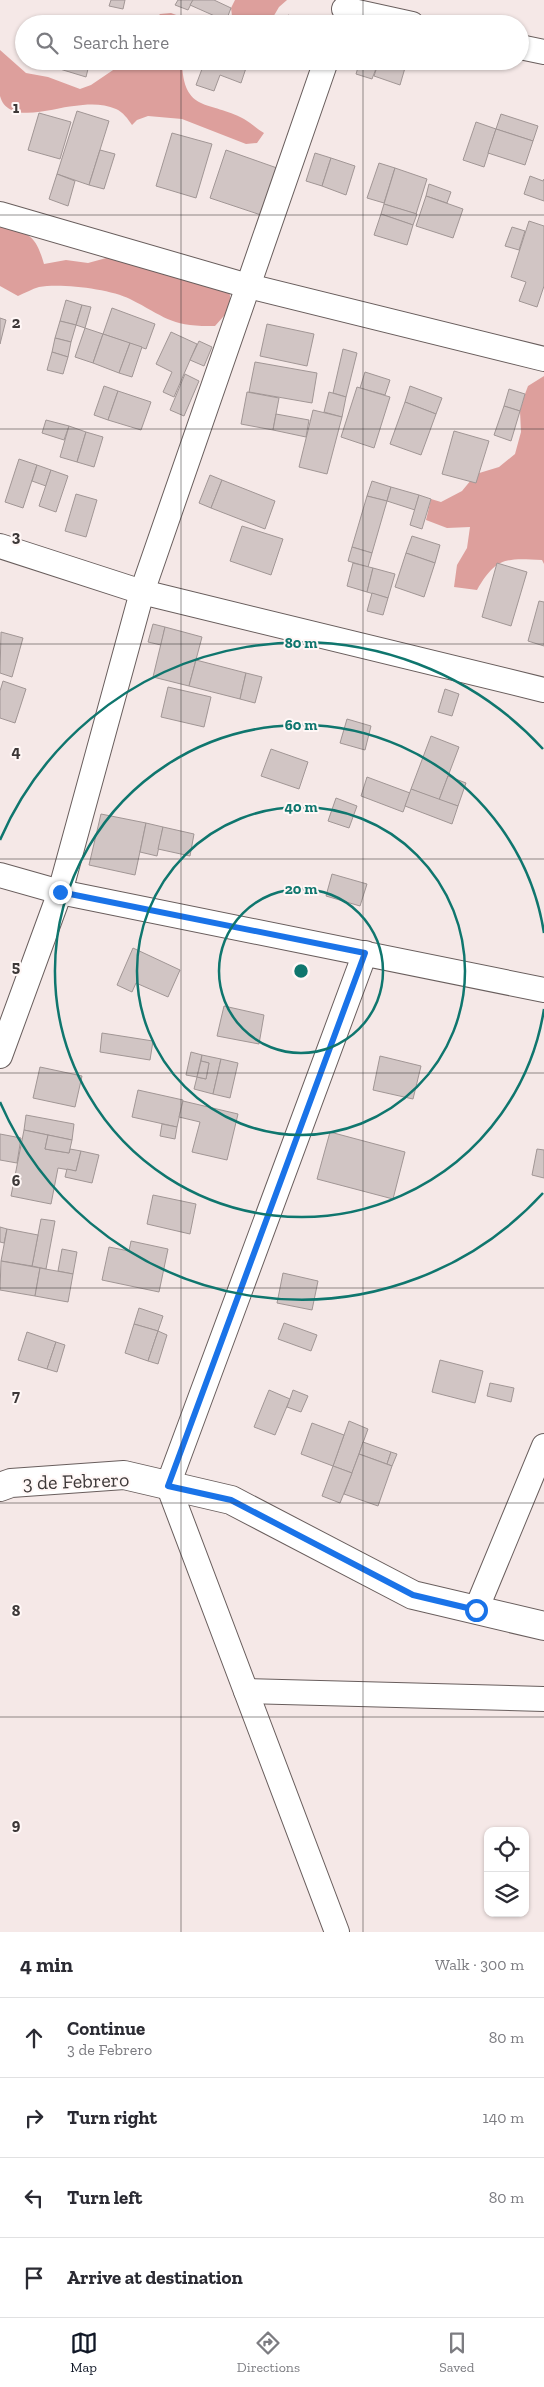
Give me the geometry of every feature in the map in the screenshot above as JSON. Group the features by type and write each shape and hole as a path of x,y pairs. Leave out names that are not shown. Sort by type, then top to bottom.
{"street":[{"path":"343,11 364,15"},
{"path":"529,49 544,52"},
{"path":"0,1056 60,892 142,592 323,70"},
{"path":"0,214 248,286 544,359"},
{"path":"0,546 142,592 544,690"},
{"path":"0,875 60,892 544,990"},
{"path":"338,1932 168,1486 365,953"},
{"path":"476,1610 544,1446"},
{"name":"3 de Febrero","path":"0,1487 11,1483 124,1475 231,1500 413,1595 544,1626"},
{"path":"246,1691 544,1700"}],"shaded area":[{"path":"235,0 287,0 279,7 274,15 232,15 231,8"},
{"path":"171,13 176,15 159,15"},
{"path":"0,50 15,63 15,70 23,70 26,73 48,77 80,89 91,85 113,70 183,70 187,90 193,98 201,103 232,113 264,133 257,143 246,144 182,119 148,116 137,120 132,125 119,110 90,104 22,113 12,110 5,105 0,96"},
{"path":"0,227 25,233 30,237 38,247 44,264 66,260 88,263 110,257 229,285 231,308 215,326 200,326 169,320 121,295 98,290 72,286 48,286 36,288 18,296 0,286"},
{"path":"544,376 544,564 542,560 519,559 503,562 496,565 490,571 477,590 454,587 457,565 467,548 470,527 447,528 426,520 431,499 441,502 462,491 476,474 499,467 515,454 521,432 520,411 525,394 528,386"}],"building":[{"path":"111,0 125,0 123,9 109,6"},
{"path":"178,0 193,0 188,10 175,5"},
{"path":"193,0 214,0 231,8 228,15 212,15 190,5"},
{"path":"63,70 88,70 86,77"},
{"path":"202,70 245,70 241,83 220,75 214,91 196,85"},
{"path":"357,70 376,70 372,79 356,74"},
{"path":"376,70 404,70 400,85 374,76"},
{"path":"77,111 109,121 89,185 57,174"},
{"path":"39,113 71,122 60,159 28,150"},
{"path":"501,114 538,126 533,141 496,129"},
{"path":"476,122 496,129 484,167 463,160"},
{"path":"496,129 533,141 525,165 488,153"},
{"path":"172,133 212,144 196,198 156,186"},
{"path":"100,150 115,154 104,189 89,185"},
{"path":"226,150 277,168 261,215 210,198"},
{"path":"315,153 331,158 322,186 306,181"},
{"path":"331,158 355,166 346,195 322,186"},
{"path":"379,163 395,168 384,203 367,198"},
{"path":"395,168 427,179 416,214 384,204"},
{"path":"57,174 75,181 68,206 49,199"},
{"path":"530,176 543,181 544,179 544,201 524,194"},
{"path":"429,184 451,192 447,203 426,196"},
{"path":"426,196 463,209 453,238 416,226"},
{"path":"384,204 417,214 413,225 381,214"},
{"path":"381,214 413,225 407,245 374,235"},
{"path":"529,221 544,226 544,286 537,307 519,301 526,282 511,277"},
{"path":"512,227 525,231 519,250 505,246"},
{"path":"66,300 82,305 76,325 60,321"},
{"path":"82,305 91,307 85,328 76,325"},
{"path":"112,308 155,324 146,349 103,334"},
{"path":"0,318 6,320 0,344"},
{"path":"60,321 76,325 71,342 55,338"},
{"path":"267,324 314,334 307,366 260,356"},
{"path":"85,328 103,334 93,363 75,357"},
{"path":"171,332 197,344 174,397 163,392 172,372 156,364"},
{"path":"103,334 130,343 119,373 93,363"},
{"path":"55,338 71,342 68,357 52,352"},
{"path":"199,341 212,347 204,366 190,360"},
{"path":"130,343 142,347 132,377 119,373"},
{"path":"343,349 357,353 346,397 333,393"},
{"path":"52,352 68,357 63,374 47,370"},
{"path":"255,362 317,373 312,403 249,392"},
{"path":"365,372 390,380 385,395 360,388"},
{"path":"185,374 199,381 184,416 170,410"},
{"path":"104,386 118,391 108,420 94,415"},
{"path":"410,386 442,398 436,414 405,402"},
{"path":"357,387 390,397 374,448 341,437"},
{"path":"509,389 525,394 520,411 504,406"},
{"path":"118,391 151,402 141,430 108,420"},
{"path":"247,392 279,398 273,430 241,424"},
{"path":"329,392 346,397 342,417 324,412"},
{"path":"405,402 436,414 421,455 390,444"},
{"path":"504,406 520,411 511,441 494,435"},
{"path":"313,410 342,417 327,474 299,467"},
{"path":"276,414 309,420 306,437 273,430"},
{"path":"46,420 69,426 64,440 42,433"},
{"path":"69,426 86,432 77,462 60,457"},
{"path":"454,431 489,441 476,483 442,474"},
{"path":"86,432 103,437 94,467 77,462"},
{"path":"19,459 37,465 23,508 5,502"},
{"path":"37,465 51,470 46,486 32,481"},
{"path":"51,470 68,476 56,512 39,506"},
{"path":"210,475 222,480 211,508 199,503"},
{"path":"222,480 275,501 265,529 211,508"},
{"path":"372,481 391,487 387,501 367,496"},
{"path":"391,487 419,495 415,510 387,501"},
{"path":"76,494 97,500 86,537 65,531"},
{"path":"419,495 431,499 422,529 410,525"},
{"path":"367,496 387,501 372,553 352,547"},
{"path":"242,526 283,539 271,575 230,561"},
{"path":"412,536 440,545 435,563 406,553"},
{"path":"352,547 372,553 368,567 348,561"},
{"path":"406,553 435,563 424,597 395,587"},
{"path":"353,563 373,568 367,592 347,586"},
{"path":"497,563 527,572 511,626 482,617"},
{"path":"373,568 395,574 388,598 367,592"},
{"path":"372,593 388,598 383,615 367,611"},
{"path":"539,601 544,602 544,646 528,641"},
{"path":"153,624 165,627 161,645 148,642"},
{"path":"165,627 202,637 189,686 153,677"},
{"path":"1,632 23,638 12,677 0,673"},
{"path":"196,660 246,673 240,699 189,686"},
{"path":"246,673 262,677 255,703 240,699"},
{"path":"3,681 26,689 15,723 0,718 0,691"},
{"path":"168,687 211,697 204,727 161,717"},
{"path":"445,689 459,694 452,716 438,712"},
{"path":"347,719 371,726 365,750 340,743"},
{"path":"431,736 459,747 439,800 411,789"},
{"path":"271,749 308,762 299,789 261,776"},
{"path":"448,776 466,783 458,806 439,800"},
{"path":"367,777 410,793 403,812 361,796"},
{"path":"411,789 458,806 452,824 405,806"},
{"path":"336,798 357,806 349,828 328,821"},
{"path":"101,814 146,823 135,875 89,865"},
{"path":"146,823 163,827 157,856 140,852"},
{"path":"163,827 194,834 190,856 158,849"},
{"path":"332,874 367,884 360,906 326,896"},
{"path":"133,948 180,970 168,997 136,983 132,992 117,985"},
{"path":"224,1006 264,1015 259,1044 217,1036"},
{"path":"102,1033 153,1041 150,1060 100,1052"},
{"path":"191,1052 202,1055 197,1077 186,1075"},
{"path":"202,1055 221,1059 213,1094 194,1089 197,1077 206,1079 209,1063 201,1061"},
{"path":"380,1056 421,1066 413,1099 373,1090"},
{"path":"221,1059 238,1063 230,1098 213,1094"},
{"path":"201,1061 209,1063 206,1079 197,1077"},
{"path":"40,1067 82,1076 75,1107 33,1098"},
{"path":"138,1090 183,1100 177,1127 132,1117"},
{"path":"183,1101 238,1114 227,1160 192,1152 200,1122 179,1117"},
{"path":"26,1115 74,1124 72,1140 24,1130"},
{"path":"162,1124 177,1127 175,1139 160,1136"},
{"path":"24,1130 48,1135 45,1149 69,1153 70,1149 81,1151 76,1171 58,1168 51,1204 11,1196"},
{"path":"330,1132 405,1152 393,1199 317,1179"},
{"path":"0,1134 21,1138 17,1163 0,1160"},
{"path":"48,1135 72,1140 69,1153 45,1149"},
{"path":"537,1149 544,1150 544,1178 532,1175"},
{"path":"81,1151 99,1155 92,1183 65,1177 67,1169 76,1171"},
{"path":"153,1195 196,1204 190,1234 147,1224"},
{"path":"41,1219 55,1221 46,1269 32,1266"},
{"path":"0,1227 7,1229 4,1243 0,1242"},
{"path":"7,1229 38,1235 32,1266 1,1261"},
{"path":"131,1241 168,1249 159,1292 102,1280 109,1247 129,1251"},
{"path":"62,1249 77,1252 73,1274 58,1271"},
{"path":"1,1261 40,1268 35,1296 0,1290"},
{"path":"40,1268 73,1274 68,1302 35,1296"},
{"path":"283,1273 318,1281 312,1310 277,1303"},
{"path":"139,1308 163,1316 158,1331 134,1324"},
{"path":"284,1323 317,1335 311,1351 278,1339"},
{"path":"134,1324 158,1331 148,1361 125,1353"},
{"path":"158,1331 167,1335 158,1364 148,1361"},
{"path":"27,1332 56,1342 47,1369 18,1360"},
{"path":"56,1342 65,1345 57,1372 47,1369"},
{"path":"440,1360 483,1371 475,1403 432,1392"},
{"path":"490,1383 514,1388 511,1402 487,1396"},
{"path":"269,1390 290,1399 275,1435 254,1427"},
{"path":"293,1390 308,1396 301,1412 287,1407"},
{"path":"349,1421 368,1429 352,1473 333,1466"},
{"path":"312,1423 344,1435 333,1466 301,1454"},
{"path":"363,1442 391,1452 387,1464 359,1454"},
{"path":"391,1452 397,1454 392,1466 387,1464"},
{"path":"359,1454 392,1466 378,1506 344,1494"},
{"path":"333,1466 352,1473 340,1503 322,1496"}],"route":[{"path":"60,892 365,953 168,1486 231,1500 413,1595 476,1610"}]}
